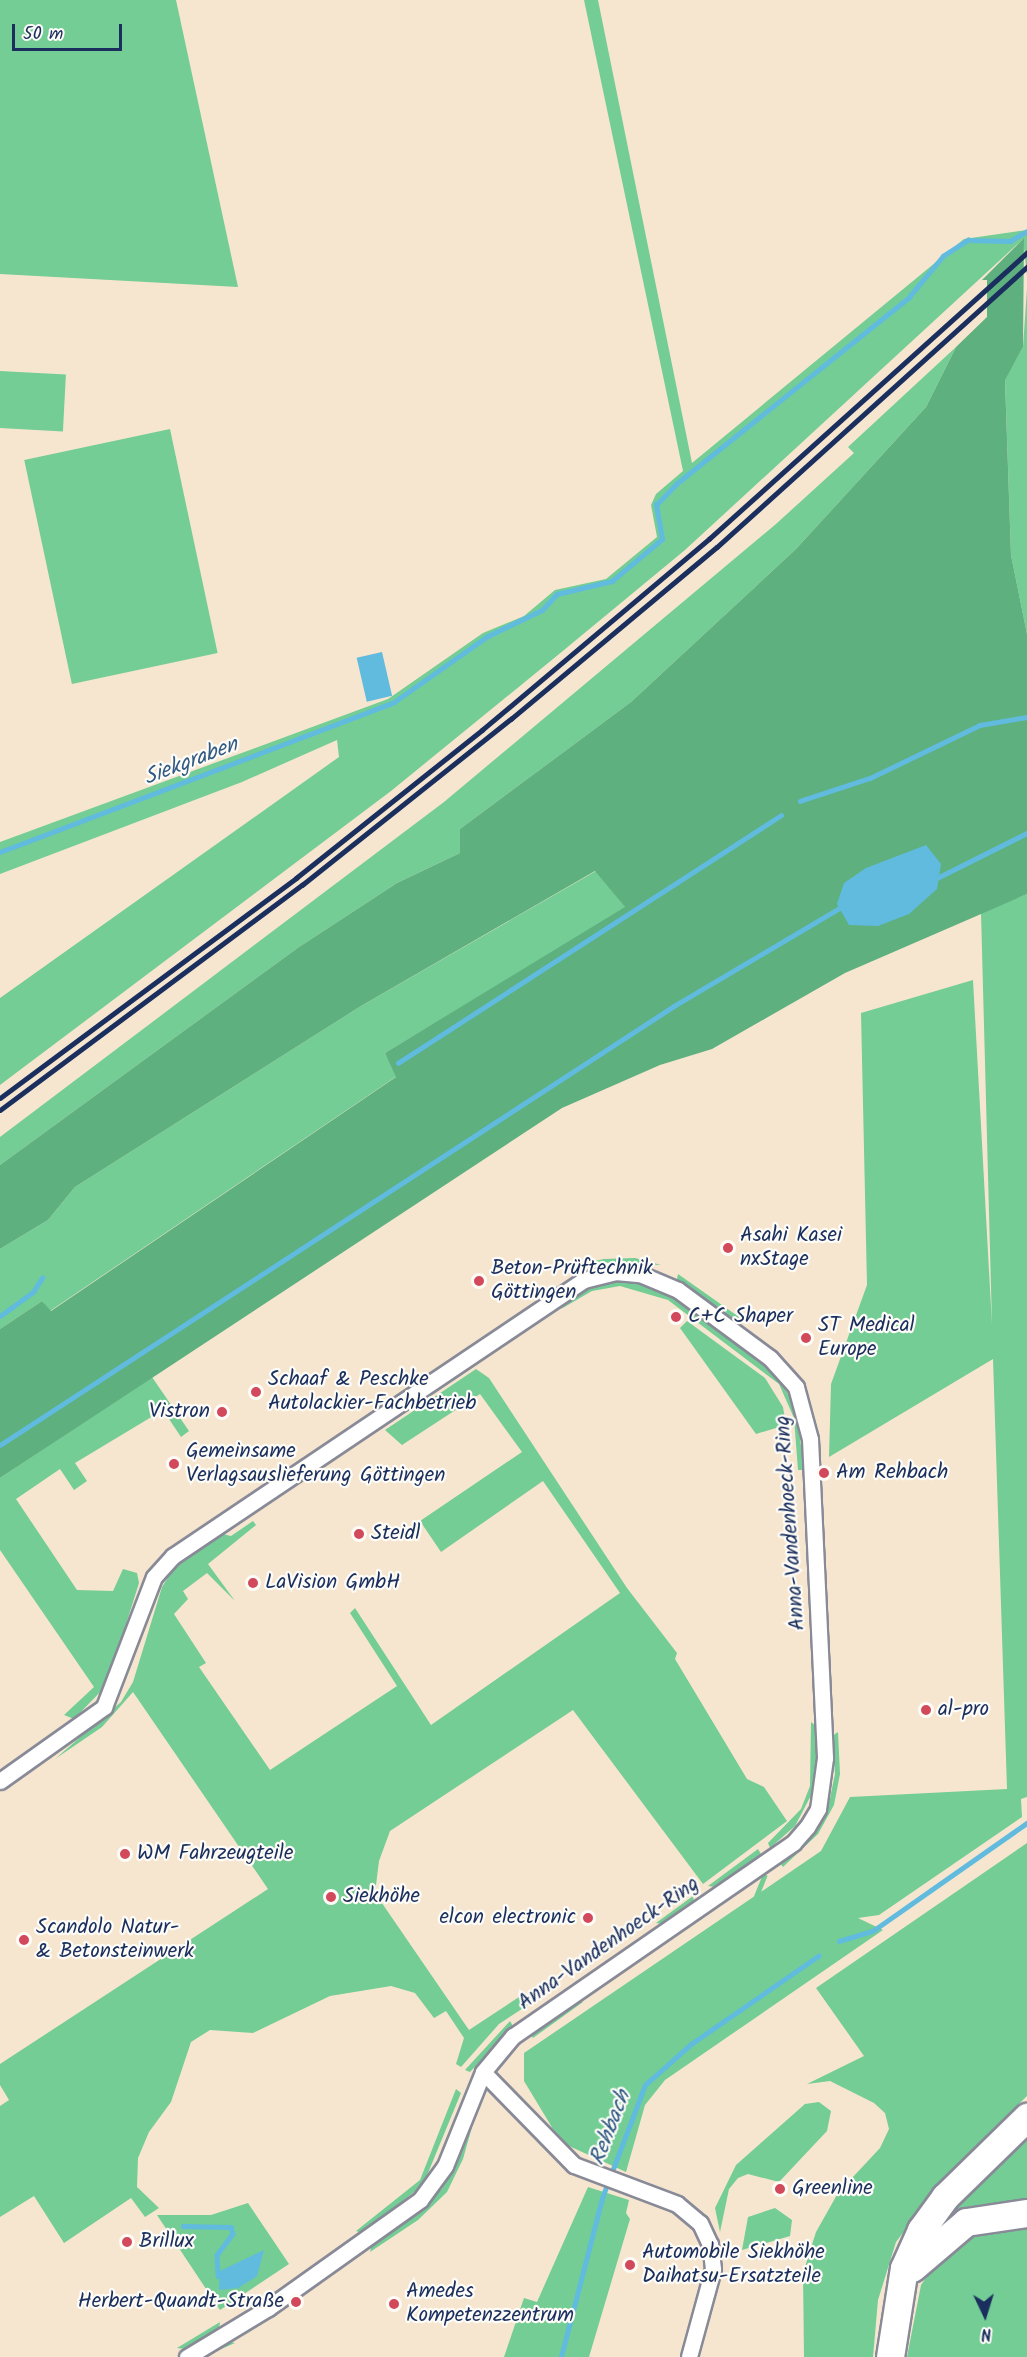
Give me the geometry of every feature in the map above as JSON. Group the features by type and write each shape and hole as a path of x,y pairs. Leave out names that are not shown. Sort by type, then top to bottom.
{"highway":[{"path":"890,2357 899,2290 931,2214 1027,2117"},
{"path":"899,2290 923,2255 951,2231 985,2216 1027,2212"}],"street":[{"name":"Anna-Vandenhoeck-Ring","path":"0,1781 105,1707 154,1577 173,1557 567,1289 615,1272 640,1274 678,1290 787,1373 807,1415 824,1786 818,1809 793,1843 513,2036 483,2072 445,2166 420,2200 268,2308 187,2357"},
{"path":"483,2072 559,2154 592,2174 677,2204 706,2232 712,2278 689,2357"}],"green space":[{"path":"0,0 176,0 238,287 0,274"},
{"path":"584,0 598,0 692,463 964,239 1027,230 1027,276 1023,239 685,550 391,791 0,1085 0,998 339,757 337,740 242,782 0,874 0,842 388,699 483,633 524,616 555,590 606,579 657,537 651,505 656,494 683,471"},
{"path":"1024,238 1023,347 1005,380 1011,555 1027,634 1027,894 845,973 712,1049 660,1065 562,1108 0,1478 0,1329 42,1301 51,1311 396,1077 385,1053 625,907 595,871 361,1006 75,1187 48,1220 0,1249 0,1165 299,947 397,883 460,853 460,829 631,702 796,549 926,407 956,347 987,317 987,280 982,280"},
{"path":"1027,288 1027,634 1011,555 1005,379 1023,347"},
{"path":"956,347 926,407 796,549 631,702 460,829 460,853 397,883 299,947 0,1165 0,1137 444,802 776,524 854,453 848,447"},
{"path":"0,371 66,374 63,431 0,428"},
{"path":"170,429 218,653 72,684 24,460"},
{"path":"596,871 626,908 385,1053 397,1076 50,1311 42,1301 0,1329 0,1249 48,1220 75,1187 361,1006"},
{"path":"1027,894 1027,1797 1021,1799 1022,1817 879,1915 858,1918 883,1930 665,2080 645,2105 626,2172 569,2146 553,2129 524,2081 524,2053 821,1851 850,1797 1007,1789 993,1359 829,1457 831,1384 867,1285 861,1013 973,980 992,1325 981,913"},
{"path":"635,1258 661,1265 590,1262 604,1259"},
{"path":"678,1274 739,1317 736,1322 677,1279"},
{"path":"608,1281 638,1281 670,1295 766,1364 796,1405 804,1470 798,1470 794,1418 779,1384 668,1300 620,1286 592,1291 561,1309 576,1293"},
{"path":"687,1321 765,1378 783,1407 786,1425 756,1434 680,1328"},
{"path":"476,1369 489,1378 627,1588 677,1653 675,1659 747,1779 764,1787 787,1821 703,1884 573,1710 390,1831 379,1861 375,1893 469,2030 522,1995 528,2005 499,2024 461,2067 456,2064 464,2038 446,2011 434,2018 415,1993 391,1986 330,1996 253,2033 210,2030 191,2042 171,2102 149,2132 138,2158 137,2187 159,2208 145,2217 131,2198 64,2243 34,2196 0,2217 0,2106 9,2100 0,2085 0,2064 268,1889 133,1692 102,1727 55,1759 121,1702 133,1682 162,1587 175,1566 219,1533 231,1536 253,1521 256,1525 208,1564 235,1601 207,1573 183,1591 188,1599 174,1614 206,1663 199,1667 270,1770 397,1686 350,1613 355,1608 431,1725 620,1593 543,1481 441,1552 420,1521 522,1452 480,1394 402,1445 385,1430"},
{"path":"152,1377 189,1431 181,1437 163,1410 75,1463 87,1481 74,1490 60,1469 16,1499 77,1590 113,1591 123,1569 137,1573 139,1583 107,1685 74,1719 64,1715 94,1687 0,1550 0,1478"},
{"path":"811,1722 816,1726 817,1784 795,1826 770,1848 768,1843 801,1809 810,1786"},
{"path":"838,1732 840,1774 834,1805 818,1834 783,1867 780,1863 814,1831 829,1803 835,1774 832,1736"},
{"path":"1027,1843 1027,2096 947,2174 896,2242 878,2300 873,2357 804,2357 803,2273 816,2232 838,2193 880,2148 889,2129 885,2113 874,2103 830,2081 807,2084 864,2056 816,1988"},
{"path":"758,1849 761,1854 715,1887 708,1886"},
{"path":"763,1874 768,1876 726,1980 721,1978"},
{"path":"693,1896 694,1902 663,1924 656,1923"},
{"path":"576,2000 583,2002 533,2038 530,2034"},
{"path":"510,2021 513,2026 470,2072 465,2070"},
{"path":"456,2089 461,2093 423,2185 362,2233 356,2231 420,2180"},
{"path":"819,2102 831,2111 827,2131 779,2182 748,2174 738,2178 729,2189 720,2232 715,2208 736,2165 805,2104"},
{"path":"1027,2122 1027,2205 918,2244"},
{"path":"468,2125 472,2127 463,2159 447,2192 418,2220 370,2252 372,2244 442,2189"},
{"path":"588,2187 629,2200 626,2213 630,2219 589,2357 504,2357 524,2298 537,2302"},
{"path":"248,2203 289,2264 220,2310 157,2215 211,2215"},
{"path":"775,2208 792,2220 790,2236 742,2250 748,2217"},
{"path":"1027,2223 1027,2357 907,2357 921,2285 942,2255 972,2233"},
{"path":"220,2322 219,2329 185,2349 177,2348"},
{"path":"227,2341 235,2343 203,2357"}],"water":[{"path":"382,652 392,696 367,702 357,658"},
{"path":"926,845 941,864 937,889 909,914 878,926 849,925 837,904 844,883 866,868"},
{"path":"264,2250 257,2276 238,2288 219,2290 220,2271"}],"waterway":[{"name":"Siekgraben","path":"0,852 394,702 488,636 542,610 557,594 612,581 662,539 656,505 676,484 909,297 943,256 968,240 1010,241 1027,231"},
{"path":"800,801 870,778 980,725 1027,717"},
{"path":"398,1063 781,815"},
{"path":"933,880 1027,833"},
{"path":"0,1445 674,1006 845,905"},
{"path":"0,1316 33,1292 42,1278"},
{"name":"Rehbach","path":"839,1941 874,1930 1027,1823"},
{"name":"Rehbach","path":"561,2357 602,2198 645,2085 691,2044 818,1956"},
{"path":"183,2226 231,2227 233,2234 217,2255 218,2276"}],"railway":[{"path":"0,1098 296,878 482,730 709,539 1027,253"},
{"path":"0,1110 302,885 511,719 717,547 1027,267"}],"place":[{"name":"Asahi Kasei nxStage","path":"728,1248"},
{"name":"Beton-Prüftechnik Göttingen","path":"479,1281"},
{"name":"C+C Shaper","path":"676,1317"},
{"name":"ST Medical Europe","path":"806,1338"},
{"name":"Schaaf & Peschke Autolackier-Fachbetrieb","path":"256,1392"},
{"name":"Vistron","path":"222,1412"},
{"name":"Gemeinsame Verlagsauslieferung Göttingen","path":"174,1464"},
{"name":"Am Rehbach","path":"824,1473"},
{"name":"Steidl","path":"359,1534"},
{"name":"LaVision GmbH","path":"253,1583"},
{"name":"al-pro","path":"926,1710"},
{"name":"WM Fahrzeugteile","path":"125,1854"},
{"name":"Siekhöhe","path":"331,1897"},
{"name":"elcon electronic","path":"588,1918"},
{"name":"Scandolo Natur- & Betonsteinwerk","path":"24,1940"},
{"name":"Greenline","path":"780,2189"},
{"name":"Brillux","path":"127,2242"},
{"name":"Automobile Siekhöhe Daihatsu-Ersatzteile","path":"630,2265"},
{"name":"Herbert-Quandt-Straße","path":"296,2302"},
{"name":"Amedes Kompetenzzentrum","path":"394,2304"}]}
